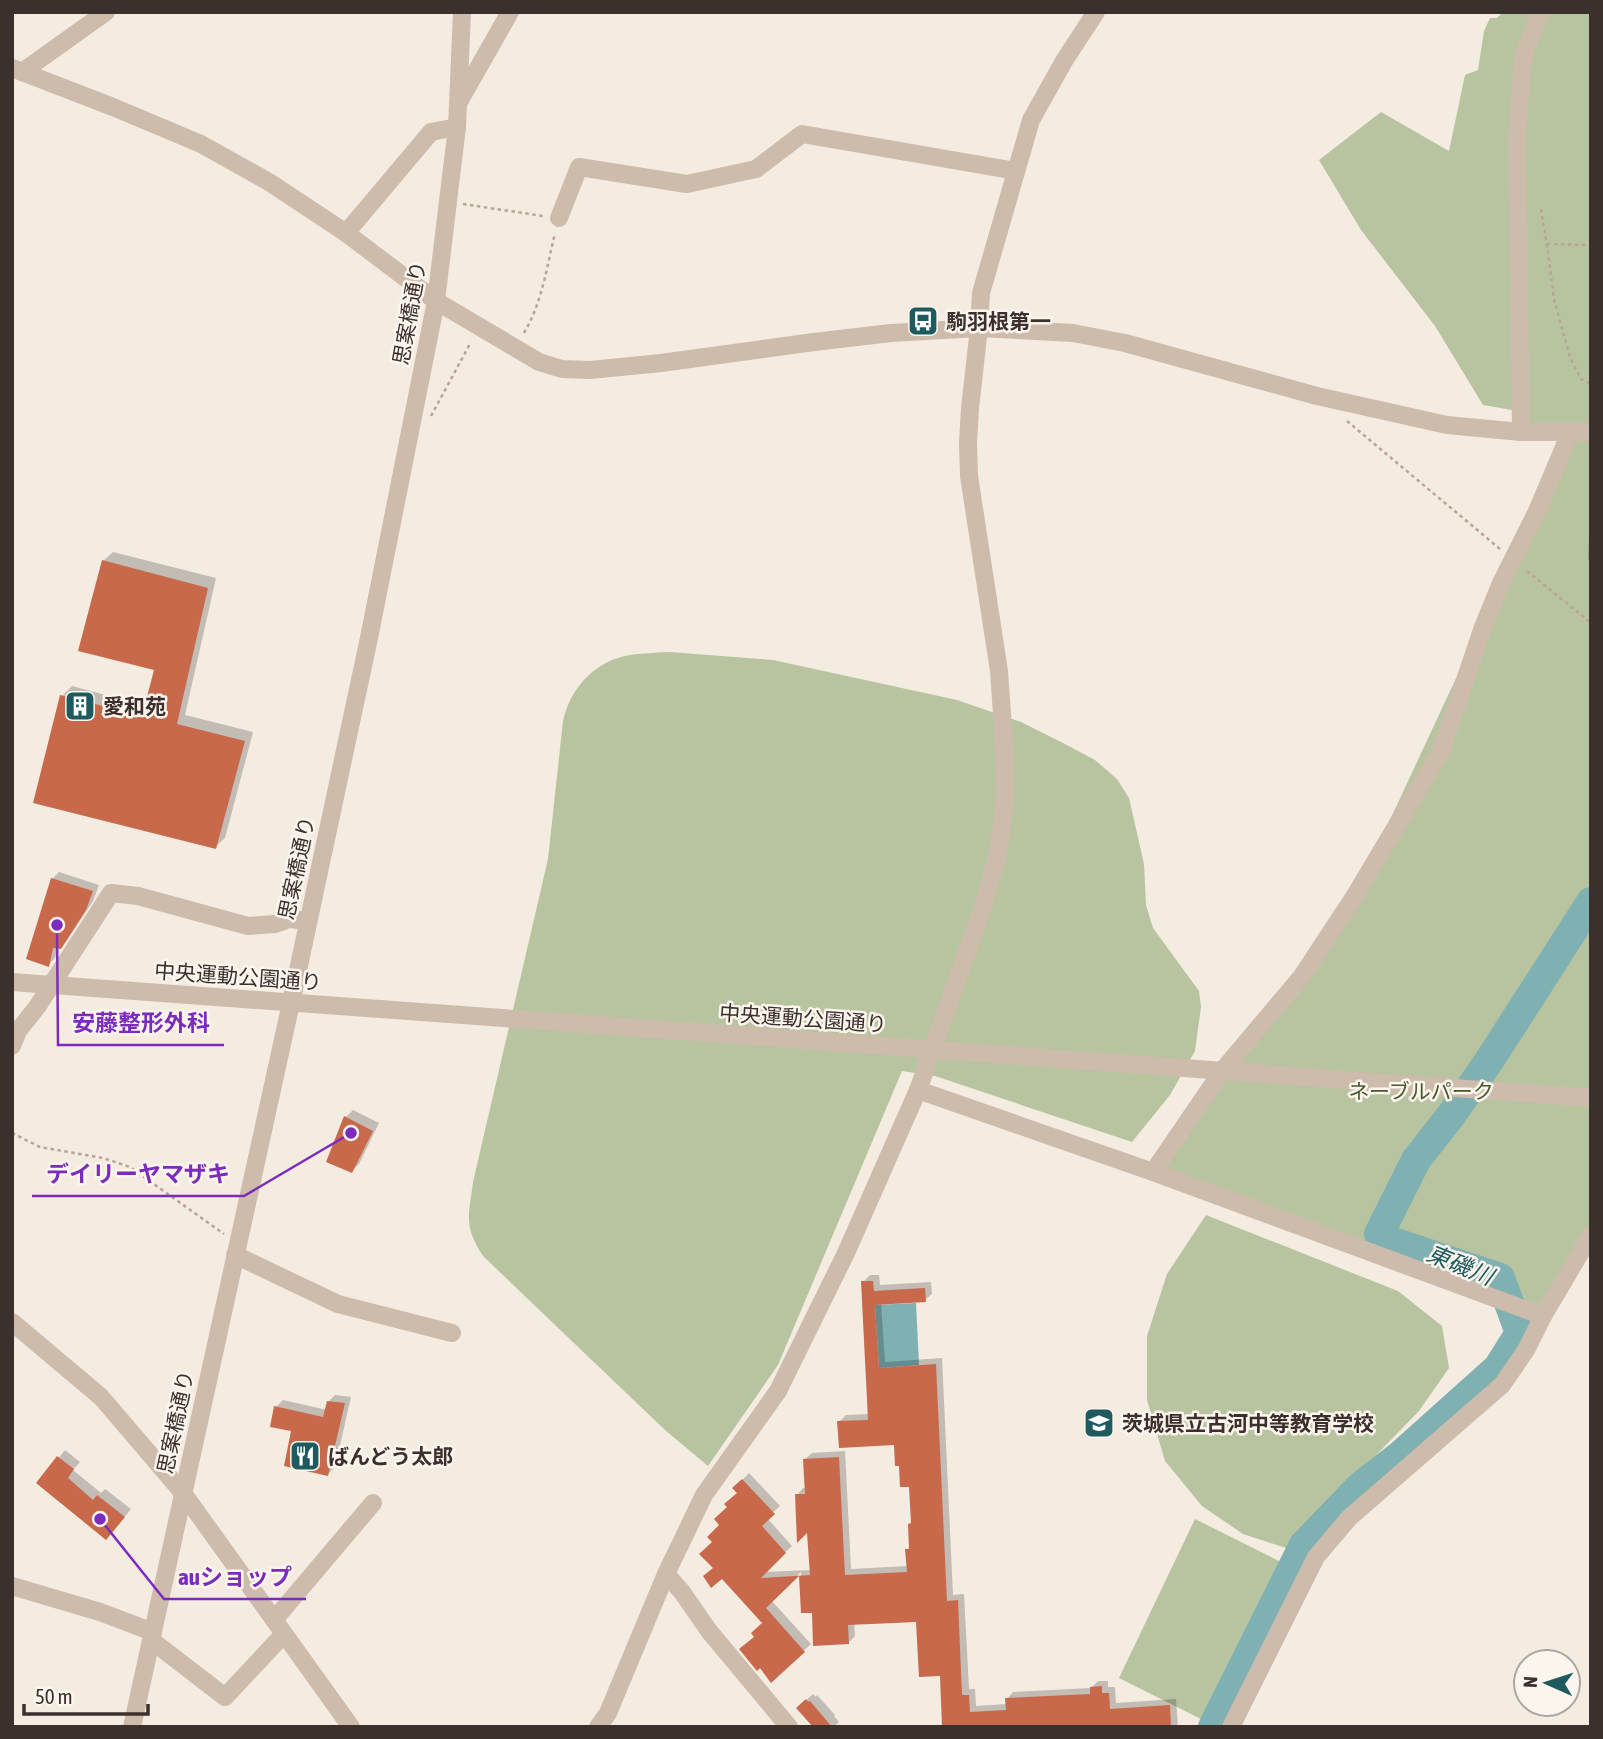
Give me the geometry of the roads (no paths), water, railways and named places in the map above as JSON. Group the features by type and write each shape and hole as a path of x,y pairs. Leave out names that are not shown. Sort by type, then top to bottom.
{"street":[{"path":"17,70 106,12"},
{"name":"思案橋通り","path":"132,1727 369,638 436,302 457,127 461,12"},
{"path":"458,103 510,12"},
{"path":"598,1727 608,1713 666,1574 704,1494 778,1391 846,1253 918,1090 984,904 998,853 1004,804 1004,743 999,671 969,476 970,408 981,293 1031,120 1064,61 1096,12"},
{"path":"1521,432 1517,138 1523,57 1541,12"},
{"path":"17,70 201,144 269,182 346,233 436,302 539,362 562,369 590,370 662,363 891,333 979,328 1073,334 1125,343 1317,396 1447,425 1521,432 1591,432"},
{"path":"346,233 430,132 457,127"},
{"path":"559,218 579,167 687,184 756,169 802,134 1016,172"},
{"path":"1153,1172 1222,1071 1302,975 1354,897 1441,751 1483,627 1570,433"},
{"path":"12,1046 18,1031 111,893 138,896 248,926 275,924 289,919 308,921"},
{"name":"中央運動公園通り","path":"12,982 1591,1098"},
{"path":"918,1090 1153,1172 1543,1316"},
{"path":"1231,1727 1315,1557 1349,1518 1502,1385 1526,1350 1591,1235"},
{"path":"237,1249 338,1304 452,1333"},
{"path":"12,1322 102,1397 183,1493 351,1727"},
{"path":"12,1587 100,1612 152,1636 225,1697 373,1503"},
{"path":"666,1574 709,1631 789,1727"}],"water":[{"path":"916,1303 919,1365 879,1368 875,1305"}],"waterway":[{"name":"東磯川","path":"1213,1727 1304,1545 1361,1486 1402,1454 1498,1368 1520,1333 1500,1278 1381,1238 1379,1234 1416,1160 1489,1061 1591,902"}],"place":[{"name":"駒羽根第一","path":"923,321"},
{"name":"愛和苑","path":"80,706"},
{"name":"安藤整形外科","path":"57,925"},
{"name":"デイリーヤマザキ","path":"351,1133"},
{"name":"茨城県立古河中等教育学校","path":"1099,1423"},
{"name":"ばんどう太郎","path":"305,1456"},
{"name":"auショップ","path":"100,1519"}],"park label":[{"name":"ネーブルパーク","path":"1421,1091"}]}
